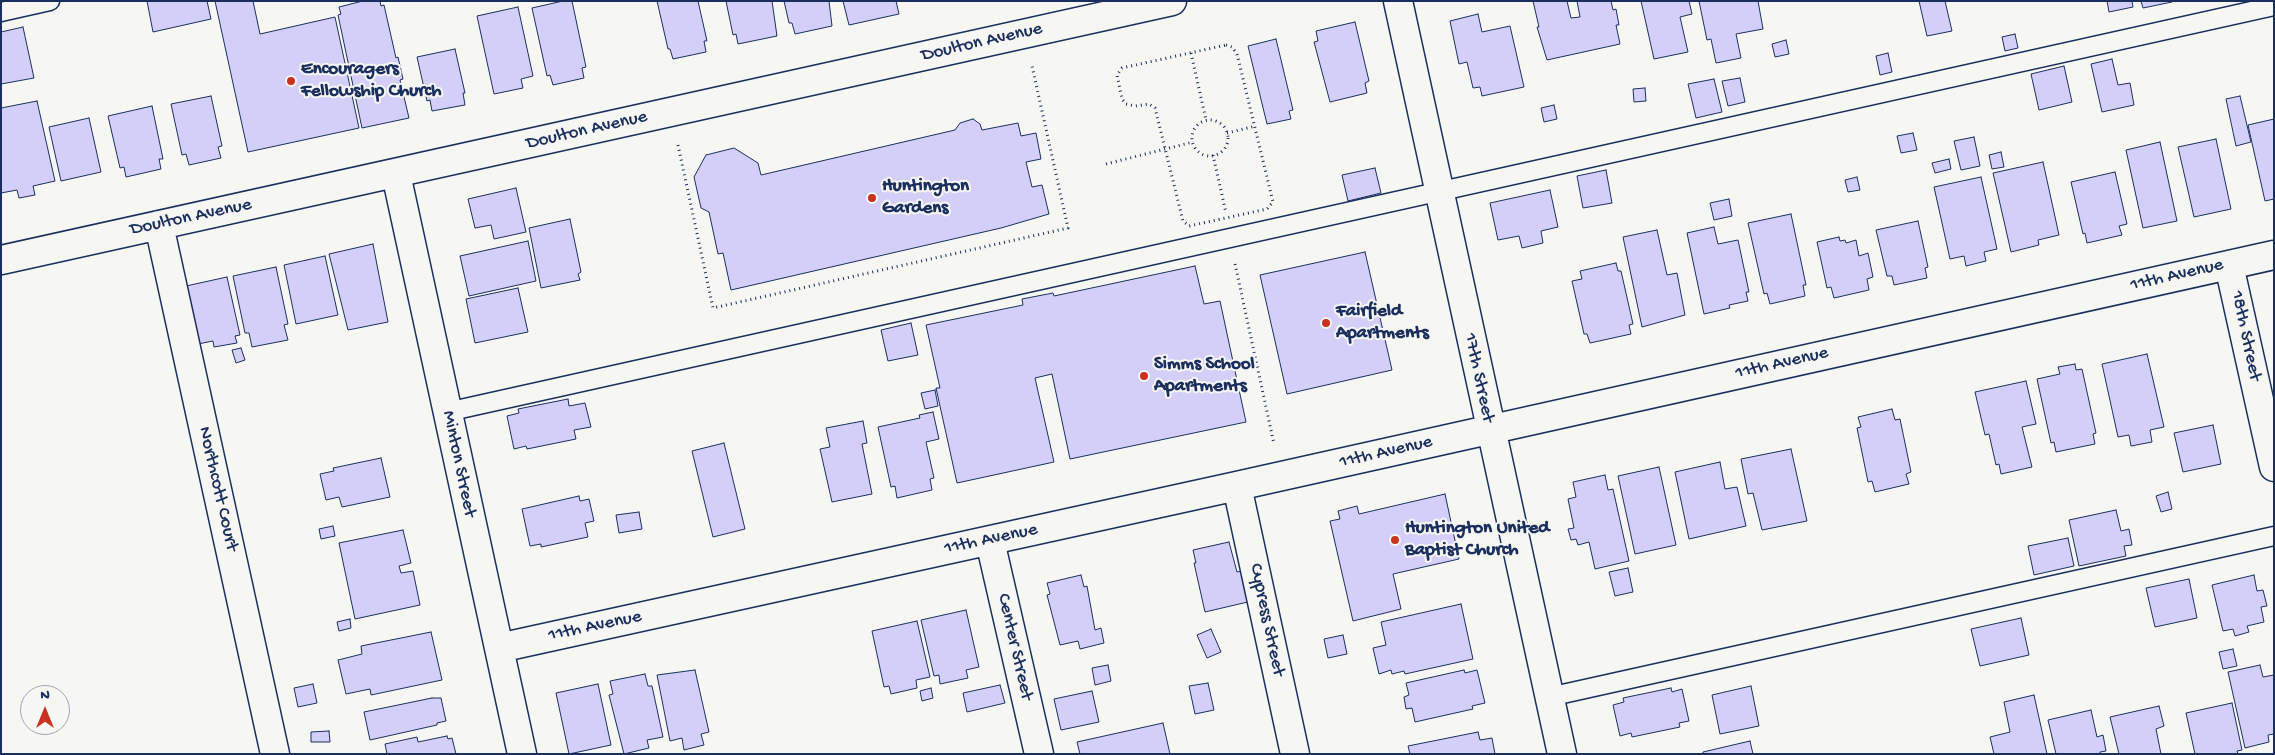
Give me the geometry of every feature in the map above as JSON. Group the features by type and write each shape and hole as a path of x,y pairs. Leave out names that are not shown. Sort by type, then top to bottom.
{"street":[{"name":"Doulton Avenue","path":"1,260 1172,1"},
{"name":"17th Street","path":"1398,1 1562,754"},
{"name":"Minton Street","path":"396,174 522,754"},
{"name":"Northcott Court","path":"159,225 275,754"},
{"name":"11th Avenue","path":"498,648 990,541 2274,255"},
{"name":"18th Street","path":"2229,264 2274,466"},
{"name":"Cypress Street","path":"1237,486 1295,754"},
{"name":"Center Street","path":"990,541 1039,754"}],"lane":[{"path":"1,12 50,1"},
{"path":"447,412 2274,6"},
{"path":"1549,697 2274,536"}],"path":[{"path":"1226,45 1236,50 1256,126 1273,204 1269,208 1190,226 1184,223 1154,107 1149,104 1132,106 1126,104 1122,99 1118,74 1122,68 1226,45"},
{"path":"1191,53 1206,120"},
{"path":"678,145 713,308 1068,228 1032,66"},
{"path":"1206,120 1219,123 1227,133 1225,147 1213,155 1201,153 1193,142 1194,128 1206,120"},
{"path":"1227,133 1256,126"},
{"path":"1106,164 1193,142"},
{"path":"1213,155 1228,218"},
{"path":"1234,262 1274,444"}],"building":[{"path":"147,1 207,1 211,19 153,32"},
{"name":"Encouragers Fellowship Church","path":"215,1 253,1 260,34 335,17 359,128 248,152"},
{"path":"363,1 380,1 381,6 384,5 396,58 398,57 403,79 400,80 409,118 362,128 338,15 341,14 339,7"},
{"path":"563,1 572,1 586,67 582,68 584,78 553,85 550,75 547,76 532,8"},
{"path":"657,1 698,1 707,41 704,41 706,52 673,59 670,49 668,49"},
{"path":"726,1 772,1 777,36 738,44 736,34 733,35"},
{"path":"784,1 829,1 832,26 795,34 792,23 789,23"},
{"path":"843,1 896,1 899,14 849,25"},
{"path":"1533,1 1567,1 1571,18 1580,17 1577,1 1611,1 1613,10 1616,9 1619,25 1616,25 1620,44 1547,60 1537,27 1539,27"},
{"path":"1641,1 1689,1 1692,14 1680,17 1688,52 1654,59"},
{"path":"1699,1 1758,1 1763,29 1736,34 1741,58 1716,63 1711,39 1707,40"},
{"path":"1919,1 1945,1 1952,31 1927,36"},
{"path":"2107,1 2132,1 2133,7 2109,12"},
{"path":"2141,1 2172,1 2172,2 2143,8"},
{"path":"518,7 533,76 521,79 523,88 494,94 477,16"},
{"path":"1478,14 1482,32 1510,26 1524,87 1482,96 1480,87 1473,88 1467,62 1459,64 1450,21"},
{"path":"1355,22 1369,81 1365,83 1367,93 1330,102 1314,42 1318,41 1316,31"},
{"path":"23,27 34,78 1,84 1,32"},
{"path":"2015,34 2018,48 2005,51 2002,37"},
{"path":"1276,39 1293,110 1289,111 1291,119 1267,124 1248,46"},
{"path":"1786,40 1789,54 1775,57 1772,44"},
{"path":"455,49 465,93 463,93 465,105 432,111 430,100 427,101 417,57"},
{"path":"1888,53 1892,72 1880,75 1876,56"},
{"path":"2112,59 2118,85 2130,83 2134,105 2102,112 2091,64"},
{"path":"2064,66 2072,102 2039,110 2031,74"},
{"path":"1740,78 1745,102 1728,106 1722,81"},
{"path":"1714,79 1722,112 1696,118 1688,84"},
{"path":"1645,88 1646,101 1634,102 1633,89"},
{"path":"211,96 222,146 218,147 221,158 189,165 186,154 182,155 171,104"},
{"path":"2240,96 2251,142 2236,146 2226,99"},
{"path":"37,101 55,181 33,186 35,195 19,198 17,190 1,193 1,108"},
{"path":"1554,105 1557,119 1544,122 1541,108"},
{"path":"152,106 163,159 159,159 161,169 126,177 124,167 120,168 108,116"},
{"path":"89,118 101,172 61,181 49,127"},
{"name":"Huntington Gardens","path":"973,119 980,124 982,130 1018,123 1021,136 1036,133 1041,159 1026,162 1032,187 1042,185 1049,214 1001,228 731,290 723,253 718,254 709,212 701,208 694,177 706,155 734,148 758,163 761,175 955,130 960,123"},
{"path":"2274,119 2274,199 2265,201 2248,125"},
{"path":"1913,133 1917,150 1901,153 1897,136"},
{"path":"1974,137 1980,166 1961,170 1954,141"},
{"path":"2216,139 2231,209 2194,217 2178,147"},
{"path":"2160,142 2177,221 2143,228 2126,150"},
{"path":"2001,152 2004,167 1992,169 1989,155"},
{"path":"1949,159 1951,169 1935,173 1932,163"},
{"path":"2043,162 2059,235 2038,240 2039,245 2011,252 1993,173"},
{"path":"1375,168 1381,193 1348,201 1342,175"},
{"path":"1606,170 1612,203 1583,208 1577,176"},
{"path":"2115,172 2127,224 2119,226 2122,235 2087,243 2085,233 2083,234 2071,182"},
{"path":"1857,177 1860,190 1848,192 1845,180"},
{"path":"1981,177 1997,249 1984,252 1986,261 1966,266 1964,256 1950,259 1934,187"},
{"path":"516,188 526,232 494,239 491,225 475,228 468,199"},
{"path":"1550,190 1558,227 1541,231 1543,243 1522,248 1519,236 1498,240 1490,203"},
{"path":"1729,199 1732,216 1714,220 1710,203"},
{"path":"1791,214 1806,285 1803,285 1805,296 1770,304 1767,293 1764,294 1748,223"},
{"path":"570,219 581,272 578,274 580,280 541,288 529,228"},
{"path":"1918,221 1928,267 1925,268 1927,278 1894,285 1892,276 1887,276 1876,230"},
{"path":"1714,227 1718,244 1738,240 1749,292 1746,292 1748,301 1729,305 1730,308 1704,314 1687,233"},
{"path":"1657,230 1667,275 1677,273 1685,315 1642,327 1623,237"},
{"path":"1839,237 1840,241 1845,240 1846,243 1856,240 1859,256 1868,253 1873,277 1867,279 1869,290 1834,298 1831,287 1827,288 1817,242"},
{"path":"528,241 536,281 469,296 460,256"},
{"path":"373,244 388,322 348,330 329,254"},
{"name":"Fairfield Apartments","path":"1365,252 1392,370 1287,394 1260,275"},
{"path":"325,256 338,315 296,324 284,265"},
{"path":"1616,263 1618,271 1621,271 1633,324 1629,325 1631,334 1590,343 1587,334 1584,334 1572,281 1582,279 1580,271"},
{"name":"Simms School Apartments","path":"1195,266 1204,304 1220,301 1246,422 1070,459 1052,374 1035,378 1054,462 957,483 936,388 940,388 926,325 1023,305 1022,299 1053,293 1054,296"},
{"path":"276,267 288,324 284,325 288,340 252,347 249,333 245,333 233,276"},
{"path":"227,277 240,335 235,336 237,343 214,347 213,341 198,344 186,286"},
{"path":"518,288 528,332 475,343 466,299"},
{"path":"911,323 918,355 888,361 881,330"},
{"path":"241,348 245,360 236,363 232,350"},
{"path":"2147,354 2164,427 2150,430 2152,442 2131,446 2129,435 2118,437 2102,364"},
{"path":"2075,364 2076,370 2082,369 2096,433 2093,434 2095,444 2056,452 2054,442 2051,443 2037,379 2060,374 2058,367"},
{"path":"2026,381 2036,424 2022,427 2032,467 2001,474 1999,464 1996,465 1989,434 1985,435 1975,392"},
{"path":"935,390 938,406 925,409 921,393"},
{"path":"568,399 569,406 585,403 591,427 574,430 576,439 527,449 526,446 514,449 507,416 519,413 518,409"},
{"path":"1892,409 1895,420 1900,419 1911,472 1906,474 1909,484 1875,492 1872,481 1868,482 1857,428 1861,427 1858,417"},
{"path":"933,412 939,439 926,442 934,478 930,479 932,490 897,498 895,486 891,487 878,427 920,418 919,415"},
{"path":"863,421 867,443 862,444 872,494 832,502 820,449 830,447 826,428"},
{"path":"2213,425 2221,464 2183,472 2174,433"},
{"path":"724,443 745,529 713,537 692,451"},
{"path":"1791,449 1807,521 1762,530 1753,493 1748,494 1741,459"},
{"path":"381,458 390,497 342,507 339,497 326,500 320,474 334,471 333,468"},
{"path":"1720,462 1725,489 1737,487 1746,526 1689,539 1675,472"},
{"path":"1659,467 1676,545 1635,554 1618,476"},
{"path":"1605,475 1608,490 1613,489 1629,561 1595,569 1589,542 1578,545 1576,539 1571,540 1568,529 1574,528 1568,499 1576,497 1573,482"},
{"path":"2168,492 2172,509 2161,512 2156,496"},
{"name":"Huntington United Baptist Church","path":"1445,494 1459,559 1393,574 1401,609 1353,621 1330,521 1340,519 1338,511 1357,506 1359,514"},
{"path":"579,496 580,501 589,499 594,521 585,523 588,537 541,547 541,544 530,546 522,509"},
{"path":"2116,510 2121,531 2129,529 2132,545 2124,546 2126,556 2079,566 2069,520"},
{"path":"639,512 642,529 619,533 616,515"},
{"path":"333,526 335,536 321,539 319,529"},
{"path":"403,530 411,563 399,566 401,573 413,571 420,605 355,619 339,543"},
{"path":"2068,538 2074,566 2034,575 2028,546"},
{"path":"1229,542 1237,572 1245,570 1252,601 1205,612 1193,550"},
{"path":"1628,568 1633,592 1615,596 1609,572"},
{"path":"1081,575 1084,587 1087,586 1095,630 1101,628 1104,643 1080,649 1078,641 1060,645 1047,595 1050,594 1047,583"},
{"path":"2254,575 2257,591 2263,590 2267,606 2261,607 2264,622 2247,626 2249,632 2235,636 2233,629 2223,631 2212,585"},
{"path":"2189,579 2197,618 2155,627 2146,588"},
{"path":"1461,604 1473,659 1405,674 1404,671 1392,674 1391,670 1379,674 1373,648 1386,645 1381,622"},
{"path":"966,610 979,667 966,670 968,678 940,684 939,675 934,676 921,620"},
{"path":"2021,618 2029,655 1980,666 1971,629"},
{"path":"350,619 351,628 339,631 337,622"},
{"path":"917,621 930,677 916,680 917,688 891,694 889,686 884,687 872,631"},
{"path":"1211,629 1221,652 1207,658 1197,635"},
{"path":"431,632 442,680 371,695 370,689 346,694 338,660 362,654 361,646"},
{"path":"1343,635 1347,654 1328,658 1324,639"},
{"path":"2233,649 2237,666 2223,669 2219,652"},
{"path":"1108,665 1111,681 1095,685 1092,668"},
{"path":"2260,665 2263,677 2274,675 2274,734 2268,735 2269,742 2245,748 2228,672"},
{"path":"695,670 709,732 701,734 704,745 684,750 682,738 670,741 657,675"},
{"path":"1464,670 1465,673 1477,670 1485,703 1472,706 1473,709 1415,722 1412,708 1406,709 1404,697 1409,695 1406,683"},
{"path":"645,674 648,686 652,686 663,737 647,740 649,748 624,754 609,695 613,694 610,681"},
{"path":"1208,683 1214,710 1195,714 1189,686"},
{"path":"313,684 317,703 298,707 294,688"},
{"path":"598,684 611,745 569,754 556,693"},
{"path":"1000,685 1005,703 967,712 963,693"},
{"path":"1751,686 1759,726 1720,734 1712,695"},
{"path":"931,688 933,698 922,701 920,691"},
{"path":"1671,688 1672,692 1682,689 1689,721 1679,723 1680,727 1632,737 1631,733 1620,736 1613,705 1624,702 1623,698"},
{"path":"1092,691 1099,722 1061,730 1054,699"},
{"path":"2034,695 2047,754 1994,754 1990,737 2010,732 2004,702"},
{"path":"432,698 441,698 446,721 437,723 437,725 370,740 364,712"},
{"path":"2232,703 2242,750 2237,751 2238,754 2195,754 2186,713"},
{"path":"2159,706 2164,726 2156,729 2161,754 2119,754 2110,717"},
{"path":"2091,710 2097,737 2103,735 2106,751 2100,752 2100,754 2056,754 2048,720"},
{"path":"1163,723 1170,754 1080,754 1077,742"},
{"path":"329,731 330,742 311,742 311,732"},
{"path":"1478,732 1480,740 1492,738 1495,754 1410,754 1408,746"},
{"path":"447,736 448,739 452,738 456,754 387,754 385,744 417,737 418,742"},
{"path":"1750,741 1753,754 1703,754 1703,752"}],"place":[{"name":"Encouragers Fellowship Church","path":"291,81"},
{"name":"Huntington Gardens","path":"872,198"},
{"name":"Fairfield Apartments","path":"1326,323"},
{"name":"Simms School Apartments","path":"1144,376"},
{"name":"Huntington United Baptist Church","path":"1395,540"}]}
